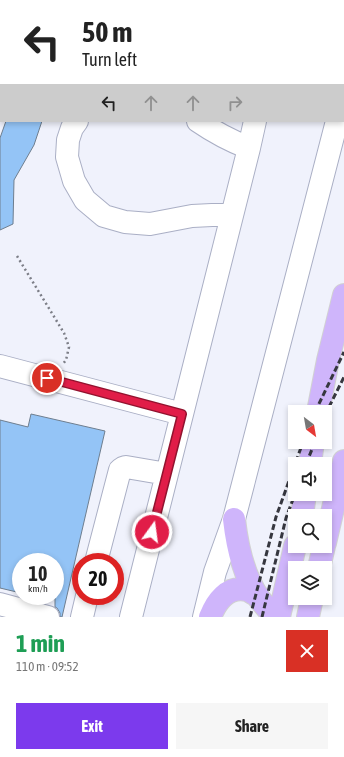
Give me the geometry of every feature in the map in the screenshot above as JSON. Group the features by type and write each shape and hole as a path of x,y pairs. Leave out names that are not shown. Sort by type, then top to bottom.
{"main road":[{"path":"319,405 328,360 344,295"},
{"path":"332,513 344,461"},
{"path":"234,519 236,539 248,579 258,596 274,617"},
{"path":"279,617 293,553"},
{"path":"210,617 220,598 228,592 237,589 247,590 258,596"},
{"path":"308,617 311,605"}],"street":[{"path":"76,122 72,128 68,140 67,157 74,181 85,200 104,216 125,222 150,224 192,216 212,214 232,215"},
{"path":"200,122 219,135 249,148"},
{"path":"131,617 255,122"},
{"path":"204,617 215,572 234,519 336,122"},
{"path":"0,366 182,414"},
{"path":"98,553 120,470 126,467 167,474"},
{"path":"0,604 48,617"},
{"path":"82,617 85,605"}],"path":[{"path":"17,256 64,333 69,347 66,360 58,371 47,378"}],"building":[{"path":"6,122 42,122 34,145 14,180 13,224 0,230 0,138"},
{"path":"31,414 105,431 77,553 72,553 72,574 62,617 60,617 60,613 55,605 64,605 64,553 12,553 12,591 0,588 0,420 28,427"}],"railway":[{"path":"318,405 344,352"},
{"path":"330,405 344,377"},
{"path":"250,617 276,517 300,449"},
{"path":"309,457 312,449"},
{"path":"262,617 286,518 292,501"}],"route":[{"path":"47,378 182,414 152,532"}]}
